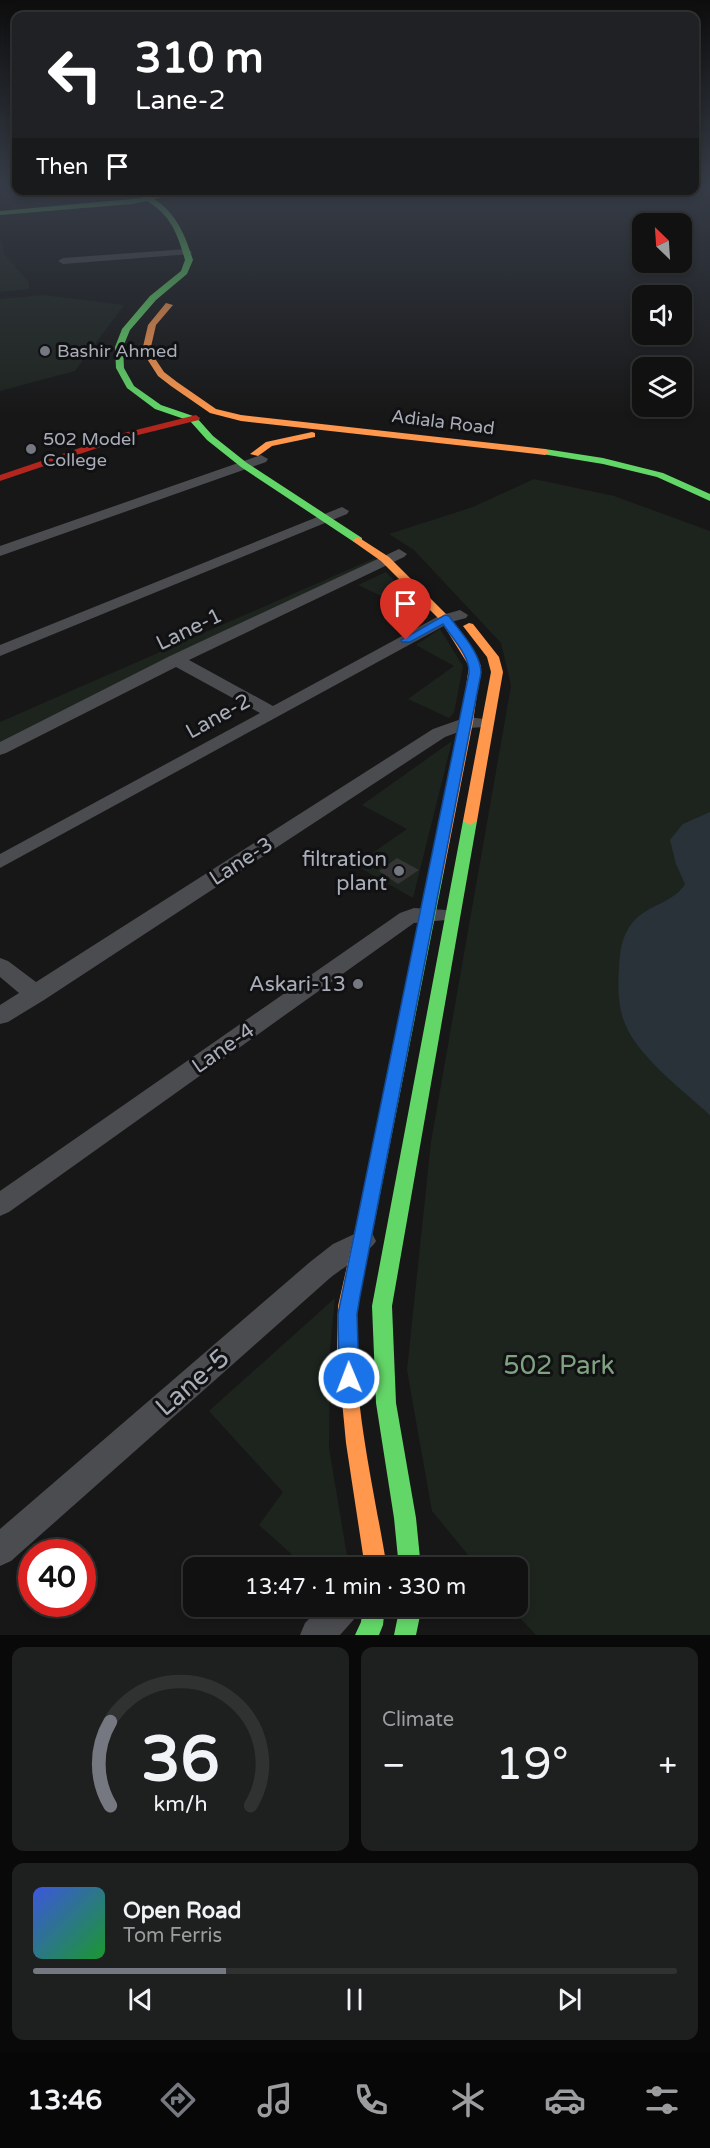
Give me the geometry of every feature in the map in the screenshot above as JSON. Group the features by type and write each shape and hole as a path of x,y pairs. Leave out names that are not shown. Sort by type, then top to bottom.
{"main road":[{"path":"127,435 143,411 120,368 119,347 126,329 153,298 184,272 188,262"},
{"name":"Adiala Road","path":"176,298 152,325 146,351 157,370 198,403 213,411 241,418 526,449 603,461 660,475 710,498"},
{"path":"127,435 198,403"},
{"name":"Adiala Road","path":"143,411 175,413 224,428 312,435 526,464"},
{"path":"0,478 127,435 193,419 213,411 224,428"},
{"path":"193,419 210,438 244,465 338,512 390,551 493,657 496,666 477,722 426,915 347,1314 349,1378 357,1453 374,1557"},
{"path":"275,468 254,453 269,444 312,435"},
{"path":"409,1555 381,1365 382,1306 453,915 477,722 475,666 452,617"},
{"path":"366,1635 373,1617"},
{"path":"405,1635 409,1617"}],"street":[{"path":"0,551 244,465 254,453"},
{"path":"0,651 338,512"},
{"name":"Lane-1","path":"0,748 390,551"},
{"name":"Lane-2","path":"0,862 272,712 452,617"},
{"path":"176,660 272,712"},
{"name":"Lane-3","path":"0,1016 439,733 477,722"},
{"name":"Lane-4","path":"0,1205 407,918 453,915"},
{"path":"0,966 36,994"},
{"name":"Lane-5","path":"0,1550 320,1270 360,1242 394,1230"},
{"path":"317,1635 334,1617"}],"green space":[{"path":"0,262 11,262 29,282 29,289 0,292"},
{"name":"Bashir Ahmed","path":"43,295 124,305 75,371 0,391 0,299"},
{"name":"502 Park","path":"534,479 614,496 710,531 710,1635 536,1635 519,1617 528,1617 528,1557 470,1557 432,1511 407,1370 431,1142 511,686 501,643 414,550 389,534 473,507"},
{"path":"375,558 376,560 0,743 0,722"},
{"path":"386,572 430,619 358,585"},
{"path":"440,629 463,666 454,713 449,718 408,699 454,666 416,645"},
{"path":"452,741 413,898 355,865 407,829 362,805"},
{"path":"335,1298 330,1349 329,1448 347,1557 295,1557 259,1525 283,1492 209,1411"}],"shaded area":[{"path":"710,812 710,1115 659,1070 636,1043 622,1015 618,986 621,950 629,928 639,916 675,895 685,884 676,864 670,840 683,824"}],"building":[{"name":"filtration plant","path":"397,858 419,870 398,884 379,871"}],"traffic: fast":[{"path":"188,262 184,272 153,298 126,329 119,347 120,368 131,388 158,407 193,419 210,438 244,465 358,540"},
{"path":"545,452 603,461 660,475 710,498"},
{"path":"409,1557 405,1518 386,1403 382,1306 470,821"},
{"path":"363,1235 436,876"},
{"path":"366,1635 372,1625 373,1617"},
{"path":"405,1635 409,1617"}],"traffic: slow":[{"path":"169,305 152,325 146,351 161,374 174,384"},
{"path":"174,384 213,411 241,418 545,452"},
{"path":"255,454 269,444 312,435"},
{"path":"358,540 385,559 445,619 475,666 467,722 436,876"},
{"path":"469,626 493,657 497,672 470,821"},
{"path":"363,1235 348,1306 347,1348 356,1443 374,1557"}],"traffic: jam":[{"path":"0,478 127,435 196,418"}],"place":[{"name":"Bashir Ahmed","path":"45,351"},
{"name":"502 Model College","path":"31,449"},
{"name":"filtration plant","path":"399,871"},
{"name":"Askari-13","path":"358,984"}],"route":[{"path":"349,1378 347,1314 350,1296 475,673 475,666 466,649 445,619 406,640"}]}
